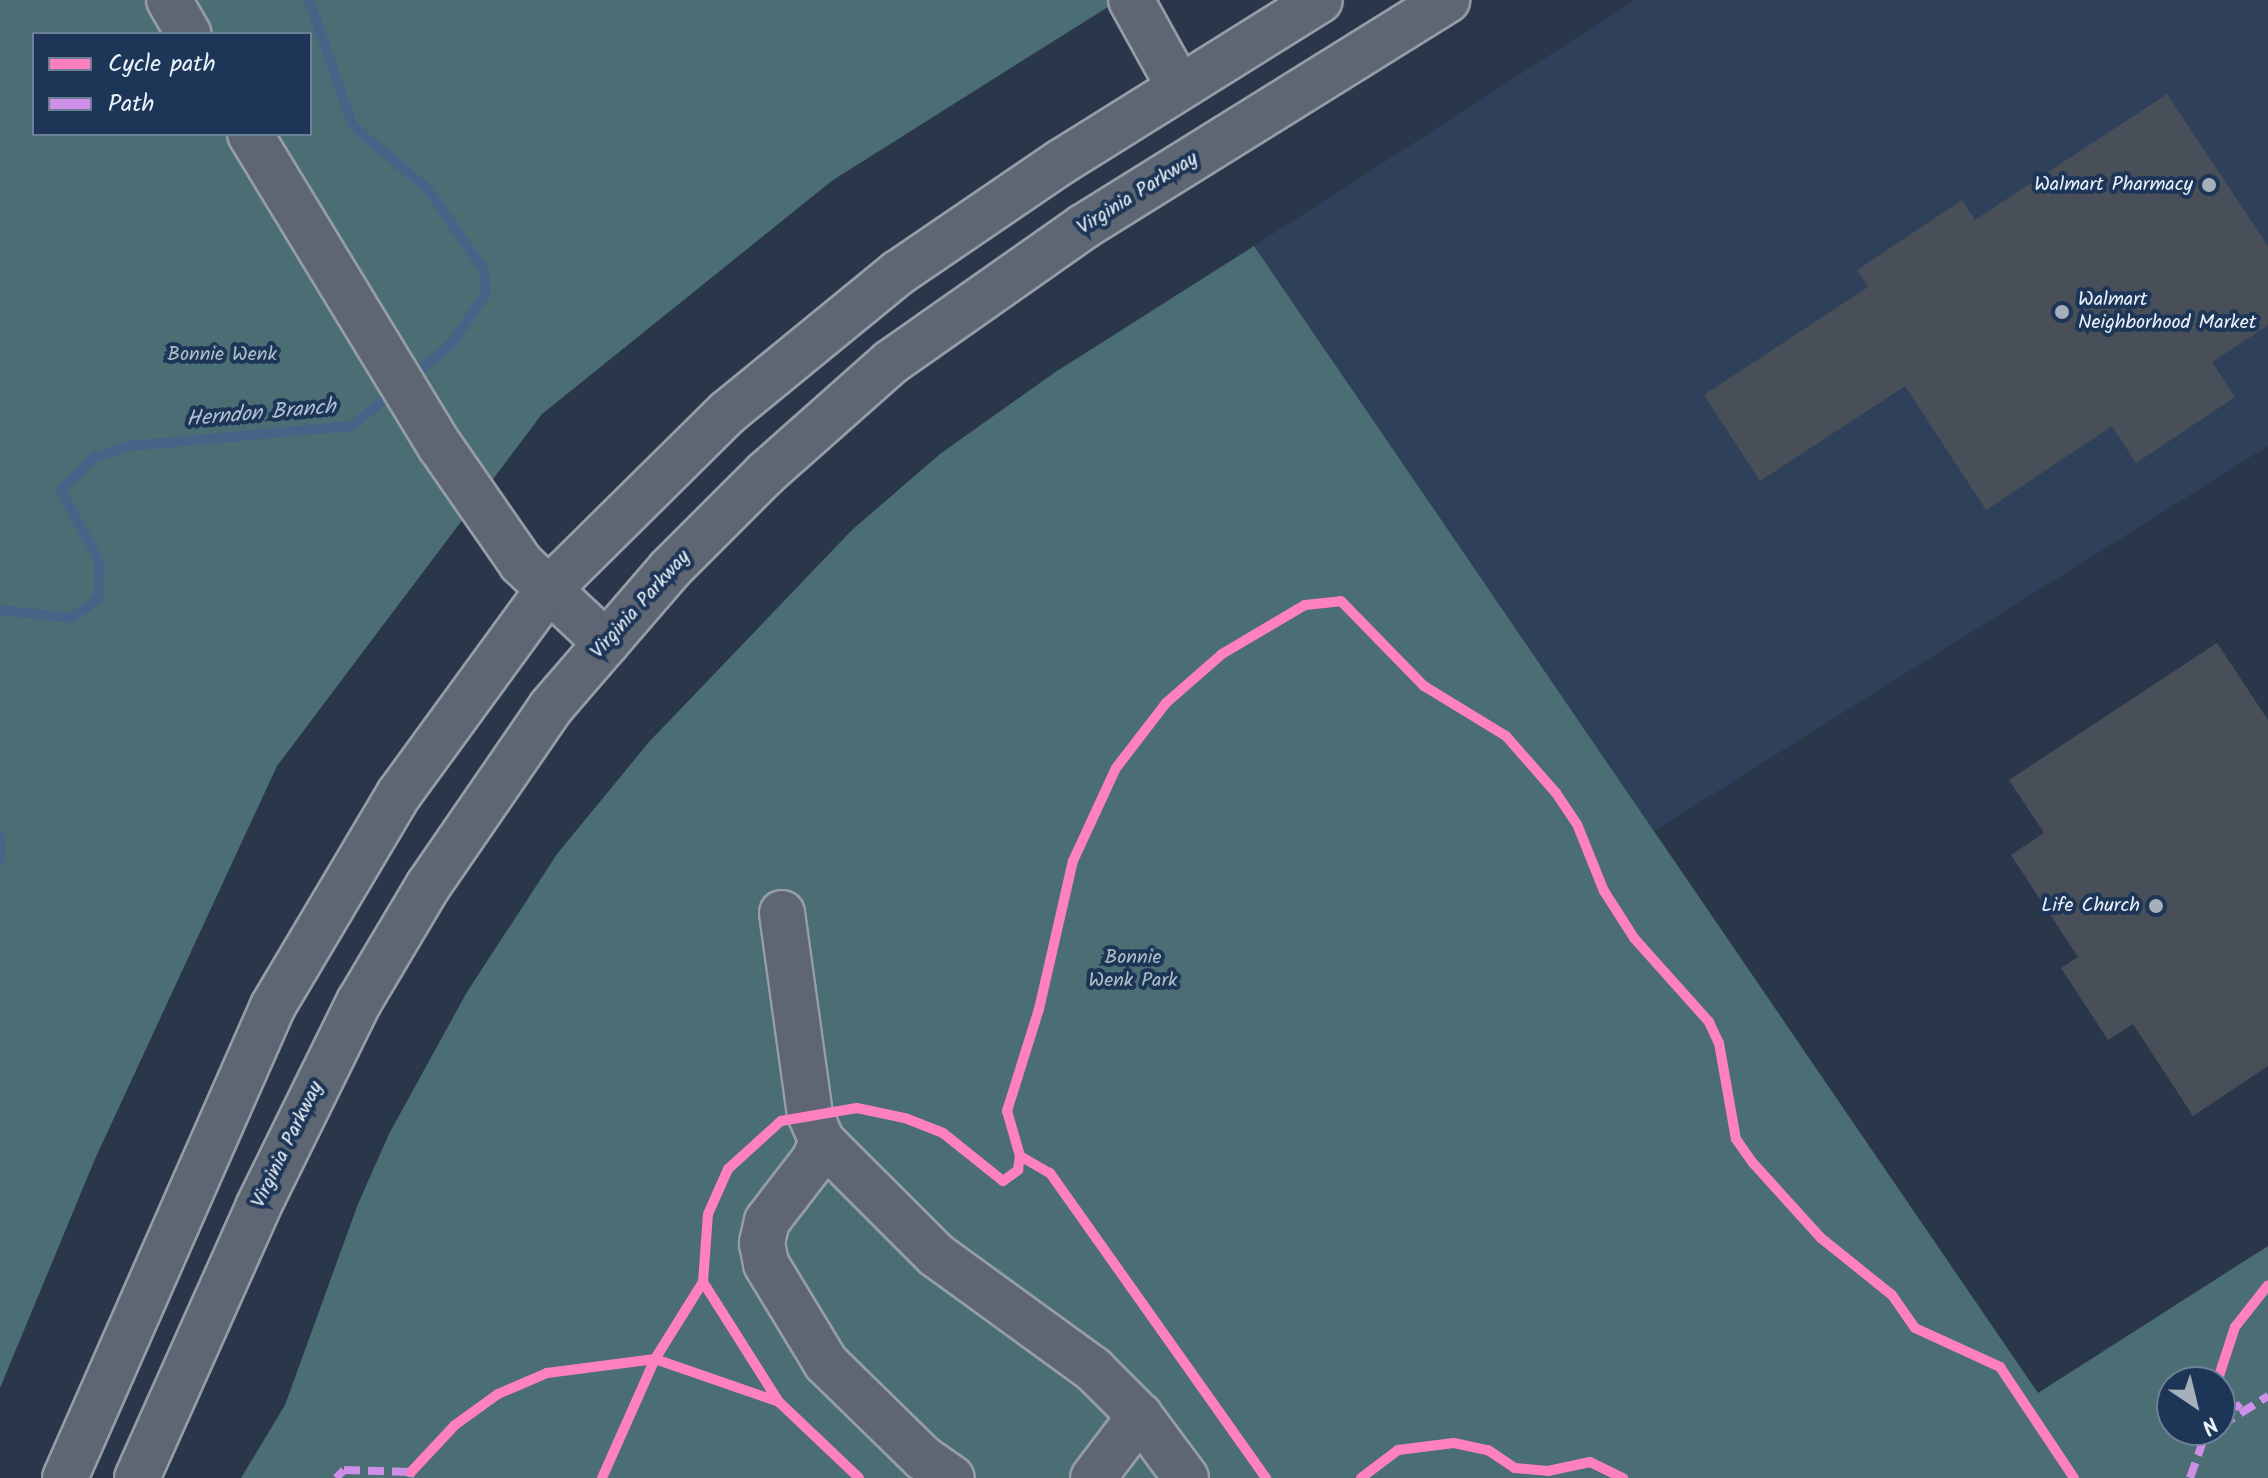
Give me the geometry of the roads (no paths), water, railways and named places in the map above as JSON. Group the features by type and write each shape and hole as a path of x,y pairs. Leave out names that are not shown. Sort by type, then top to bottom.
{"main road":[{"path":"169,0 188,32"},
{"path":"1131,0 1179,87 1217,145"},
{"path":"65,1478 273,1006 399,794 547,591 728,412 898,273 1179,87 1320,0"},
{"name":"Virginia Parkway","path":"137,1478 264,1194 359,1002 495,786 551,707 606,643 766,473 891,362 1083,227 1447,0"},
{"path":"251,136 440,446 547,591 606,643"},
{"path":"782,913 816,1127 814,1160 767,1221 762,1243 766,1264 826,1363 923,1458 952,1478"},
{"path":"816,1127 936,1255 1055,1336 1140,1416 1186,1478"},
{"path":"1093,1478 1140,1416"}],"waterway":[{"name":"Herndon Branch","path":"309,0 353,126 427,188 484,270 486,293 452,343 412,377"},
{"name":"Herndon Branch","path":"0,610 71,618 98,599 100,563 61,490 95,457 129,446 352,426 393,392"},
{"name":"Herndon Branch","path":"0,837 0,859"}],"place":[{"name":"Walmart Pharmacy","path":"2209,185"},
{"name":"Walmart Neighborhood Market","path":"2062,312"},
{"name":"Life Church","path":"2156,906"}],"park label":[{"name":"Bonnie Wenk","path":"222,355"},
{"name":"Bonnie Wenk Park","path":"1133,970"}]}
